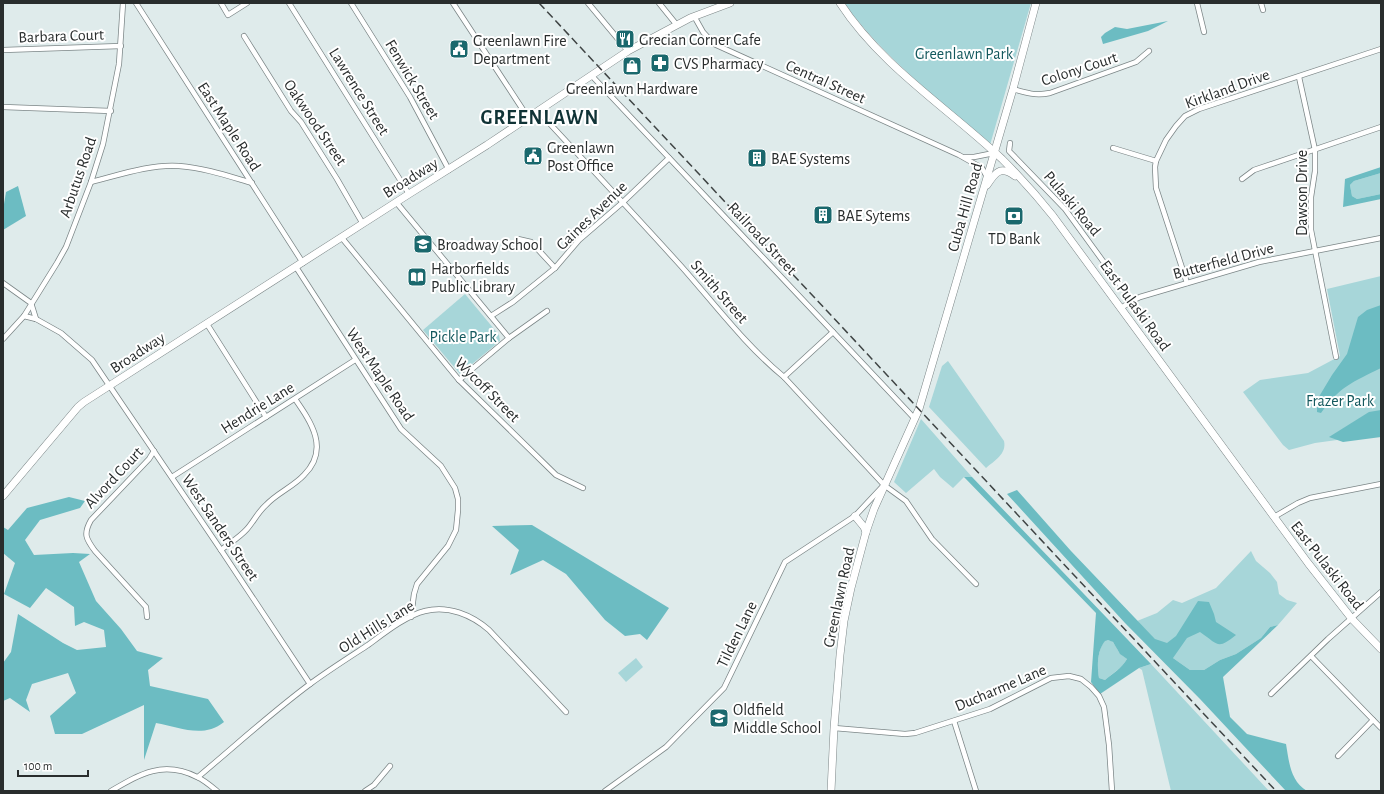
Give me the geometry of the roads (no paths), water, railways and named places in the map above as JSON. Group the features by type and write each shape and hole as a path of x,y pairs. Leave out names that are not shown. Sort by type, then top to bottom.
{"main road":[{"name":"Broadway","path":"3,496 78,407 110,385 539,112 628,51 676,24 730,3"},
{"name":"East Pulaski Road","path":"840,3 868,39 891,62 994,153 1028,186 1060,225 1122,308 1312,569 1352,619 1381,649"},
{"name":"Cuba Hill Road","path":"914,418 919,409 984,190 1036,3"},
{"path":"984,190 994,174 1000,171 1006,171 1012,174 1028,186"},
{"name":"Greenlawn Road","path":"831,791 840,655 844,621 851,588 866,532 884,485 914,418"},
{"path":"855,516 866,532"}],"street":[{"name":"Arbutus Road","path":"3,339 24,316 66,248 91,182 103,144 111,111 121,46 123,3"},
{"name":"East Maple Road","path":"136,3 252,183 299,265"},
{"path":"221,3 228,15 247,3"},
{"name":"Lawrence Street","path":"289,3 409,194"},
{"name":"Fenwick Street","path":"351,3 410,97 449,170"},
{"path":"453,3 529,118"},
{"path":"588,3 628,51"},
{"path":"659,3 676,24"},
{"path":"1197,3 1204,32"},
{"path":"1261,3 1263,10"},
{"name":"Central Street","path":"694,16 703,32 714,44 959,155 982,168 987,178"},
{"name":"Oakwood Street","path":"244,36 338,179 363,224"},
{"name":"Barbara Court","path":"3,50 121,46"},
{"name":"Kirkland Drive","path":"1187,283 1156,188 1156,161 1166,140 1176,126 1185,116 1216,102 1381,49"},
{"name":"Colony Court","path":"1013,89 1040,95 1050,93 1136,62 1149,51"},
{"name":"Railroad Street","path":"592,76 914,418"},
{"name":"Dawson Drive","path":"1299,76 1315,150 1315,171 1310,211 1311,230 1336,357"},
{"path":"3,107 111,111"},
{"name":"Smith Street","path":"539,112 680,264 755,350 771,366 784,376 884,485 906,502 932,539 976,584"},
{"path":"1242,179 1254,170 1381,127"},
{"name":"Pulaski Road","path":"1010,143 1009,151 1065,209 1132,300"},
{"path":"1113,148 1156,161"},
{"name":"Central Street","path":"959,155 968,158 994,153"},
{"name":"Gaines Avenue","path":"491,316 513,302 555,268 565,259 579,240 622,203 669,158"},
{"path":"91,182 154,168 179,166 211,171 252,183"},
{"path":"396,202 510,338"},
{"name":"Wycoff Street","path":"342,238 459,380 556,475 583,488"},
{"name":"Butterfield Drive","path":"1122,308 1132,300 1259,262 1381,238"},
{"path":"518,239 531,242 555,268"},
{"name":"West Maple Road","path":"299,265 356,360 400,429 441,466 455,488 458,499 458,520 454,534 444,551 418,584 414,594 411,617"},
{"path":"3,283 31,303 36,318"},
{"path":"459,380 547,310"},
{"name":"West Sanders Street","path":"24,316 36,318 54,328 92,360 310,684"},
{"path":"207,324 266,417"},
{"path":"784,376 833,332"},
{"name":"Hendrie Lane","path":"172,477 356,360"},
{"path":"221,550 245,532 258,512 273,498 300,479 311,466 315,457 317,445 315,435 311,423 295,399"},
{"name":"Alvord Court","path":"147,617 146,607 88,542 86,528 91,520 150,459 154,451"},
{"path":"1274,517 1310,498 1381,484"},
{"name":"Tilden Lane","path":"605,791 666,747 724,688 785,562 855,516 884,485"},
{"path":"1271,694 1328,639 1381,592"},
{"name":"Old Hills Lane","path":"198,777 310,684 393,628 424,611 436,609 458,612 480,623 489,630 566,712"},
{"path":"1311,656 1381,728"},
{"name":"Ducharme Lane","path":"834,728 905,734 925,731 990,709 1051,678 1069,676 1081,679 1095,691 1104,707 1109,745 1112,791"},
{"path":"1338,756 1373,720"},
{"path":"954,721 976,791"},
{"path":"366,791 374,785 390,766"},
{"path":"111,791 135,777 156,770 184,772 198,777 217,791"}],"railway":[{"path":"539,3 1276,791"}],"place":[{"name":"Grecian Corner Cafe","path":"625,39"},
{"name":"Greenlawn Fire Department","path":"459,49"},
{"name":"CVS Pharmacy","path":"660,63"},
{"name":"Greenlawn Hardware","path":"632,66"},
{"name":"Greenlawn Post Office","path":"533,156"},
{"name":"BAE Systems","path":"757,158"},
{"name":"BAE Sytems","path":"823,215"},
{"name":"TD Bank","path":"1014,216"},
{"name":"Broadway School","path":"423,244"},
{"name":"Harborfields Public Library","path":"417,277"},
{"name":"Oldfield Middle School","path":"719,718"}],"district":[{"name":"GREENLAWN","path":"540,117"}],"park label":[{"name":"Greenlawn Park","path":"964,53"},
{"name":"Pickle Park","path":"463,336"},
{"name":"Frazer Park","path":"1340,400"}]}
